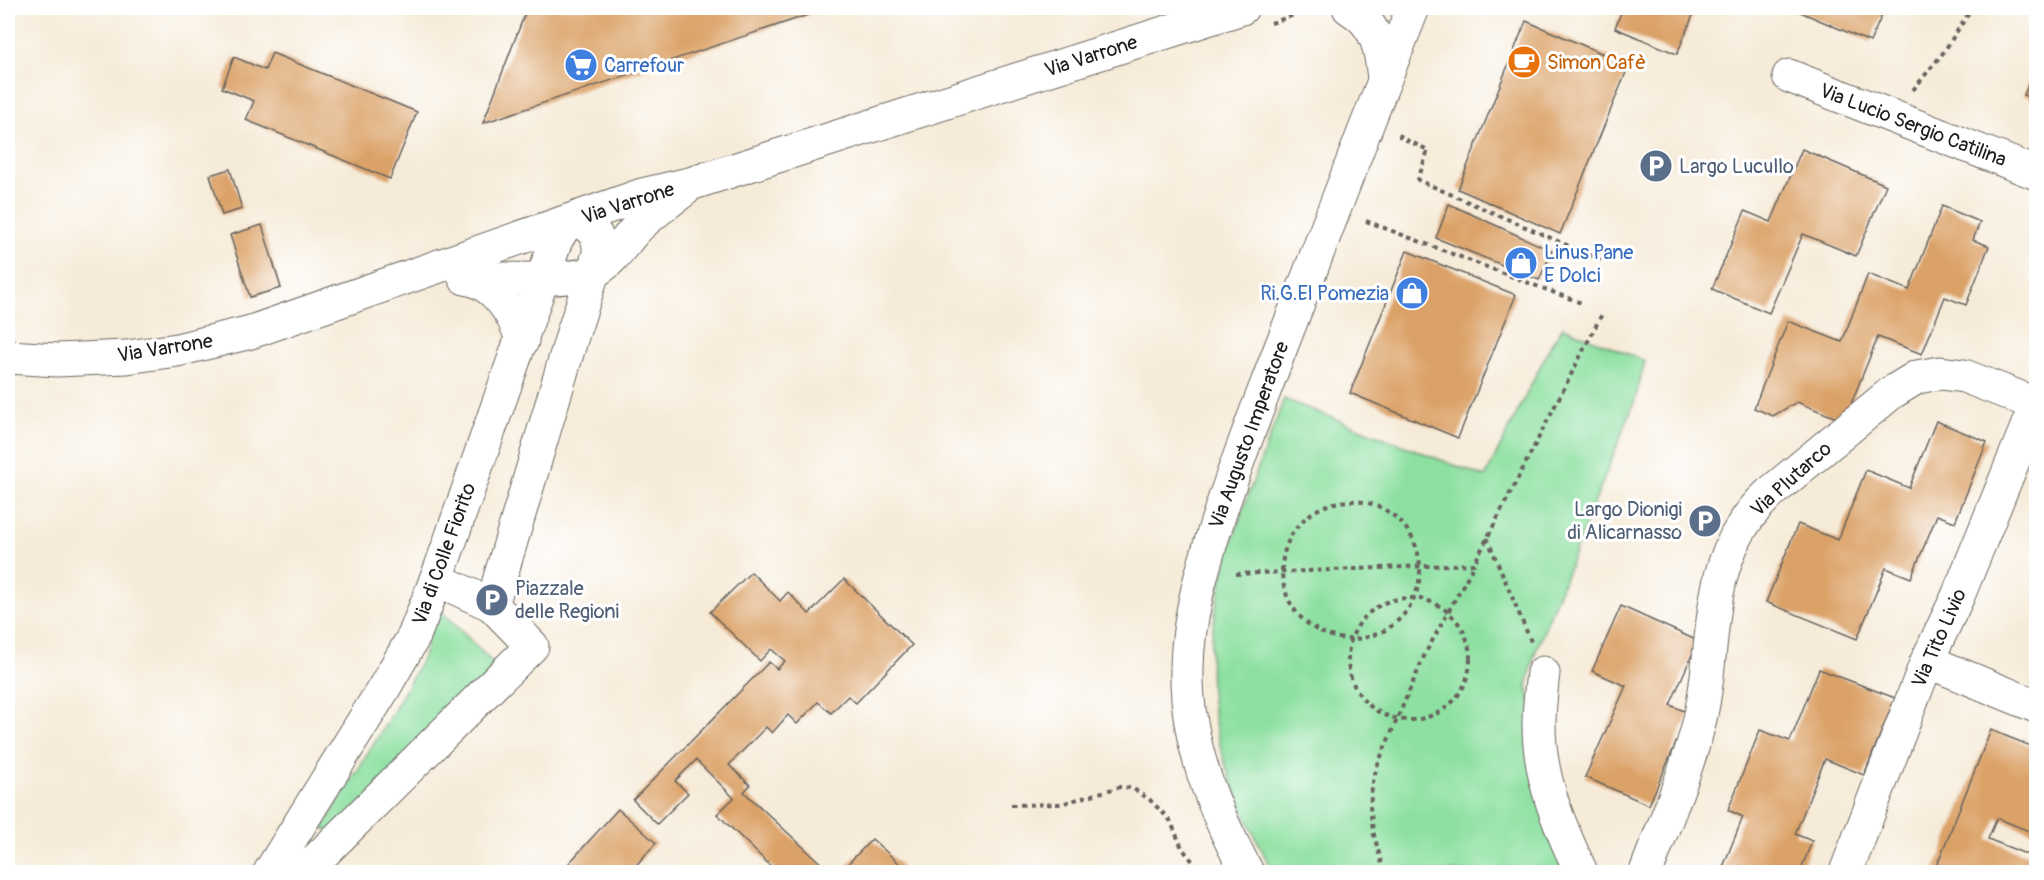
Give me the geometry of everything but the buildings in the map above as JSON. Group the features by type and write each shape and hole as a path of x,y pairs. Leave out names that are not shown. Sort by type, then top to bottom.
{"street":[{"name":"Via Augusto Imperatore","path":"1247,873 1210,795 1194,736 1188,699 1189,638 1202,568 1227,489 1413,8"},
{"path":"1336,12 1370,25 1377,36 1381,50 1384,79"},
{"name":"Via Varrone","path":"8,357 57,360 177,350 251,332 642,195 693,183 1254,16"},
{"name":"Via Lucio Sergio Catilina","path":"1789,76 2037,173"},
{"path":"418,274 470,278 544,278 582,276 593,273 616,254 647,219 693,183"},
{"path":"492,605 573,333 599,254 600,244 596,234 571,221"},
{"name":"Via di Colle Fiorito","path":"270,873 414,636 556,240 571,221"},
{"path":"470,278 489,289 507,306 516,321 522,340"},
{"name":"Via Plutarco","path":"1646,873 1697,732 1706,693 1714,605 1722,569 1733,540 1754,509 1770,493 1891,393 1917,377 1940,373 1964,376 2037,405"},
{"name":"Via Tito Livio","path":"1846,873 1927,661 1958,596 2037,405"},
{"path":"298,827 310,867 532,646 492,605 436,579"},
{"path":"1927,661 2037,706"},
{"path":"1543,673 1539,723 1543,769 1560,826 1581,873"}],"path":[{"path":"1887,115 1923,80 1972,8"},
{"path":"1254,16 1336,12"},
{"path":"1404,128 1400,137 1428,150 1418,180 1601,260"},
{"path":"1335,209 1584,304"},
{"path":"1384,873 1373,831 1370,807 1377,766 1425,654 1474,564 1603,312"},
{"path":"1346,501 1369,503 1390,513 1407,529 1417,550 1421,573 1414,598 1405,614 1388,629 1367,638 1345,639 1323,633 1304,621 1291,603 1283,582 1283,573 1283,560 1290,537 1304,519 1324,506 1346,501"},
{"path":"1487,537 1543,673"},
{"path":"1227,575 1474,564"},
{"path":"1407,597 1428,600 1448,611 1460,623 1468,641 1471,662 1467,681 1456,699 1441,712 1422,719 1402,720 1383,715 1366,703 1353,686 1347,666 1348,646 1355,626 1370,611 1387,600 1407,597"},
{"path":"1011,805 1061,804 1120,788 1132,788 1150,800 1170,820 1182,848 1201,873"}],"green space":[{"path":"1563,327 1645,361 1635,400 1535,653 1527,686 1571,872 1273,872 1236,794 1222,753 1213,711 1210,671 1219,591 1229,552 1284,399 1485,477 1552,343"},
{"path":"436,606 502,672 333,835 323,827 392,714 423,657"}],"place":[{"name":"Simon Cafè","path":"1524,62"},
{"name":"Carrefour","path":"581,65"},
{"name":"Largo Lucullo","path":"1656,166"},
{"name":"Linus Pane E Dolci","path":"1521,263"},
{"name":"Ri.G.El Pomezia","path":"1412,293"},
{"name":"Largo Dionigi di Alicarnasso","path":"1705,521"},
{"name":"Piazzale delle Regioni","path":"492,600"}]}
